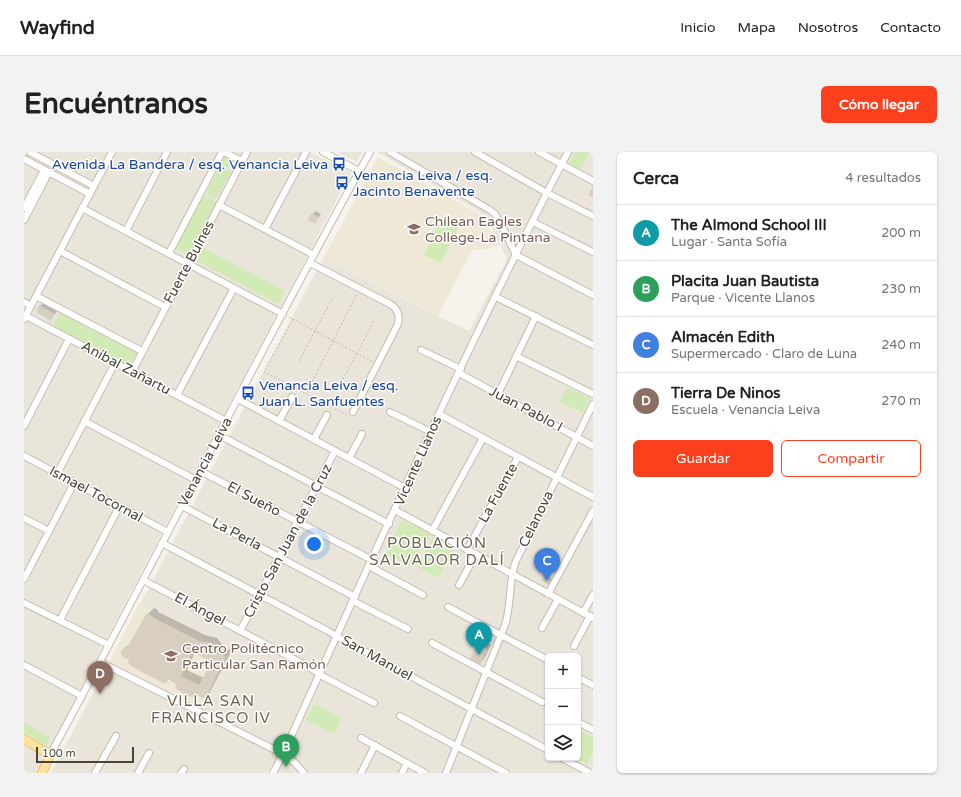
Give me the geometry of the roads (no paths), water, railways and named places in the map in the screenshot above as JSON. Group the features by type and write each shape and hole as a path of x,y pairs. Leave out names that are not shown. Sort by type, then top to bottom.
{"main road":[{"path":"24,739 50,755"},
{"name":"Venancia Leiva","path":"42,773 50,755"}],"street":[{"path":"30,152 94,186"},
{"path":"25,318 112,152"},
{"path":"126,231 167,152"},
{"path":"223,152 242,161"},
{"name":"Fuerte Bulnes","path":"169,254 223,152"},
{"name":"Fuerte Bulnes","path":"132,372 247,152"},
{"path":"265,229 306,152"},
{"path":"323,152 359,171"},
{"name":"Venancia Leiva","path":"50,755 370,152"},
{"path":"390,152 495,214 516,255 593,295"},
{"path":"475,152 547,193 593,216"},
{"path":"539,152 593,180"},
{"name":"Vicente Llanos","path":"273,773 439,414 568,152"},
{"path":"24,159 90,194"},
{"path":"24,208 47,171"},
{"path":"24,220 47,171"},
{"path":"219,205 314,255"},
{"path":"82,208 283,314"},
{"path":"533,222 593,252"},
{"path":"60,251 165,307"},
{"path":"310,263 393,306 399,315 398,324 353,412"},
{"path":"177,396 234,288"},
{"name":"Aníbal Zañartu","path":"36,296 142,351"},
{"path":"496,296 593,345"},
{"path":"24,302 31,306"},
{"path":"498,394 536,316"},
{"name":"Aníbal Zañartu","path":"25,318 69,338 226,421"},
{"path":"24,426 69,338"},
{"name":"Juan Pablo I","path":"421,350 593,446"},
{"path":"516,356 593,394"},
{"path":"57,474 115,363"},
{"path":"279,421 292,397"},
{"path":"238,399 406,488"},
{"name":"Celanova","path":"446,773 502,635 509,611 512,574 516,561 593,404"},
{"path":"390,412 431,432"},
{"path":"439,414 593,498"},
{"path":"314,439 327,415"},
{"path":"84,421 196,480"},
{"path":"349,458 362,434"},
{"path":"219,435 389,524"},
{"path":"432,531 483,438"},
{"name":"Cristo San Juan de la Cruz","path":"240,631 335,450"},
{"name":"Ismael Tocornal","path":"24,456 168,532"},
{"name":"La Fuente","path":"467,550 518,457"},
{"name":"El Sueño","path":"200,471 298,522 371,563 423,595"},
{"path":"24,579 74,483"},
{"name":"La Perla","path":"182,506 279,557 408,629"},
{"path":"60,620 119,507"},
{"path":"395,510 591,617 574,646"},
{"path":"548,594 593,512"},
{"path":"24,518 49,531"},
{"name":"San Manuel","path":"162,543 260,594 545,748"},
{"path":"459,585 476,554"},
{"name":"El Ángel","path":"143,580 374,703"},
{"path":"583,613 593,594"},
{"path":"542,628 558,599"},
{"path":"24,603 109,645"},
{"path":"448,607 545,658"},
{"path":"432,643 487,674 542,702"},
{"path":"100,662 283,754 295,763 304,773"},
{"path":"24,665 82,696"},
{"path":"581,679 593,685"},
{"path":"400,716 506,773"},
{"path":"581,724 593,730"},
{"path":"95,773 116,736"},
{"path":"361,738 426,773"},
{"path":"361,773 374,746"},
{"path":"138,773 149,753"},
{"path":"568,761 590,773"},
{"path":"402,773 407,763"}],"place":[{"name":"Avenida La Bandera / esq. Venancia Leiva","path":"339,164"},
{"name":"Venancia Leiva / esq. Jacinto Benavente","path":"342,183"},
{"name":"Chilean Eagles College-La Pintana","path":"414,229"},
{"name":"Venancia Leiva / esq. Juan L. Sanfuentes","path":"248,393"},
{"name":"Almacén Edith","path":"547,581"},
{"name":"The Almond School III","path":"479,655"},
{"name":"Centro Politécnico Particular San Ramón","path":"171,656"},
{"name":"Tierra De Ninos","path":"100,694"},
{"name":"Placita Juan Bautista","path":"286,767"}],"district":[{"name":"POBLACIÓN SALVADOR DALÍ","path":"437,552"},
{"name":"VILLA SAN FRANCISCO IV","path":"211,710"}]}
